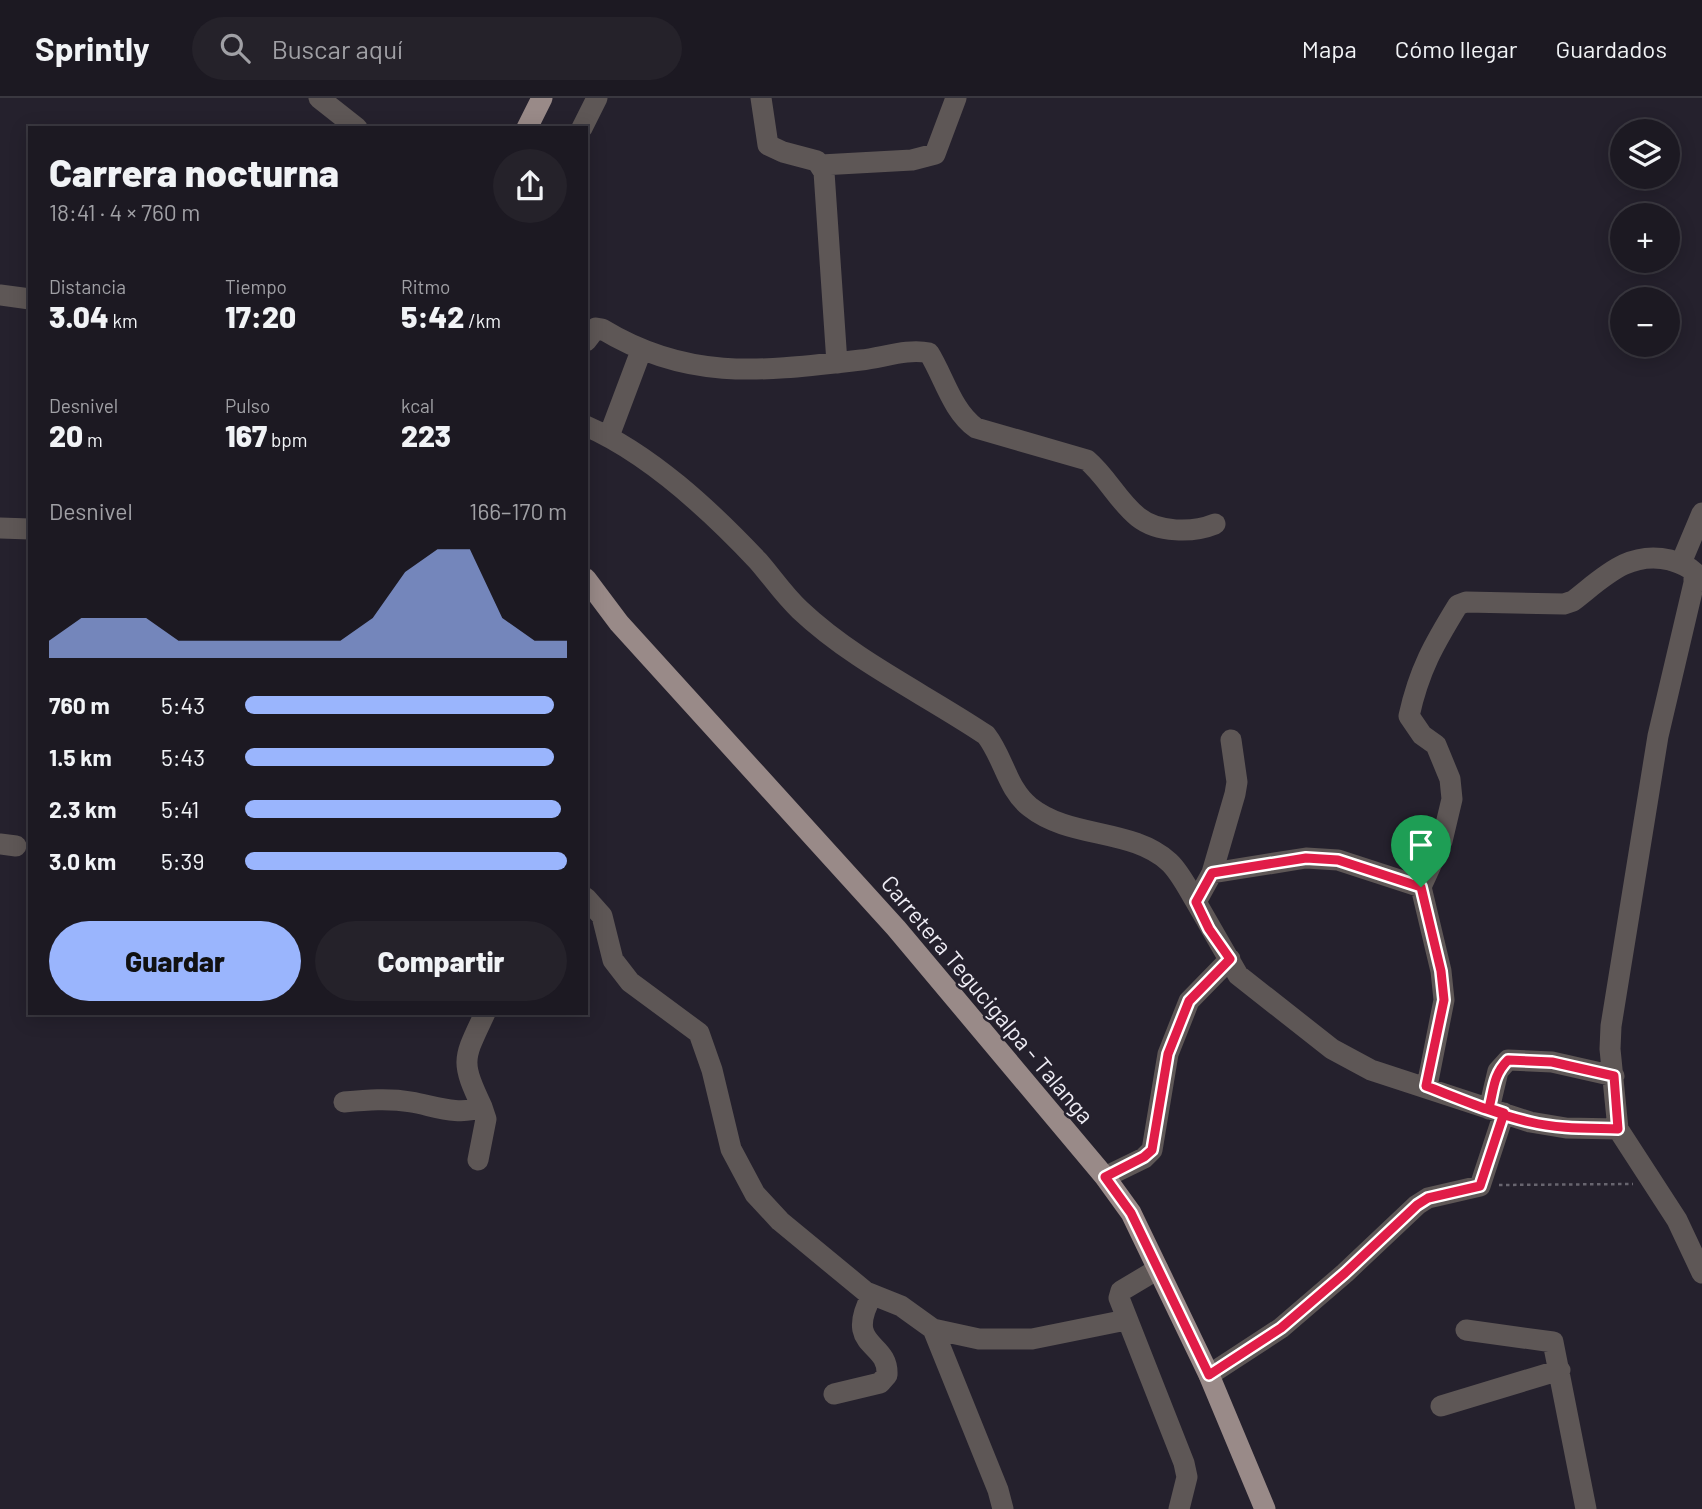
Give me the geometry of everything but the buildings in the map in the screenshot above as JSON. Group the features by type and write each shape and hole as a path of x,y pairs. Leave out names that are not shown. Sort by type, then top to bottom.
{"main road":[{"path":"528,126 542,98"},
{"name":"Carretera Tegucigalpa - Talanga","path":"588,582 619,623 896,928 1105,1177 1131,1213 1158,1269 1209,1375 1265,1509"}],"street":[{"path":"318,98 354,126"},
{"path":"583,126 597,98"},
{"path":"761,98 768,145 817,161 821,165 837,363"},
{"path":"821,165 912,160 934,154 956,98"},
{"path":"0,295 28,299"},
{"path":"588,338 596,328 602,329 641,351 665,360 735,371 837,363 919,351 929,353 965,421 975,428 1087,460 1139,518 1170,528 1196,531 1215,524"},
{"path":"610,436 641,351"},
{"path":"588,427 610,436 706,512 757,561 799,609 850,651 986,736 997,749 1013,788 1031,808 1075,829 1150,850 1169,862 1196,902 1209,929 1238,975 1332,1049 1371,1070 1496,1111 1566,1128 1618,1129"},
{"path":"1681,563 1702,513"},
{"path":"0,528 28,529"},
{"path":"1426,1086 1444,1000 1441,971 1421,887 1442,841 1452,799 1450,779 1436,745 1422,735 1409,716 1416,682 1427,654 1458,605 1466,602 1564,604 1573,601 1620,564 1654,556 1681,563 1694,572 1698,582 1655,750 1611,1026 1618,1129 1677,1220 1702,1273"},
{"path":"1196,902 1212,873 1237,782 1231,740"},
{"path":"1212,873 1306,858 1338,860 1421,887"},
{"path":"588,900 602,916 614,960 630,982 699,1033 712,1070 731,1149 755,1194 780,1221 872,1295 901,1306 933,1329 1007,1341 1126,1320"},
{"path":"1105,1177 1152,1150 1168,1054 1189,1001 1230,959"},
{"path":"478,1160 486,1119 465,1071 466,1061 484,1015"},
{"path":"1209,1375 1281,1328 1345,1273 1417,1205 1428,1198 1480,1186 1496,1111 1498,1071 1508,1060 1552,1062 1614,1076"},
{"path":"344,1102 409,1102 440,1110 470,1112 482,1107"},
{"path":"1158,1269 1121,1291 1119,1303 1184,1463 1187,1477 1179,1509"},
{"path":"834,1394 880,1382 887,1375 888,1366 862,1329 860,1317 872,1295"},
{"path":"933,1329 999,1508"},
{"path":"1466,1330 1553,1342 1586,1509"},
{"path":"1441,1406 1560,1370"}],"path":[{"path":"1480,1186 1653,1184"}],"route":[{"path":"1421,887 1362,865 1306,858 1212,873 1203,884 1196,902 1209,929 1230,959 1189,1001 1168,1054 1152,1150 1105,1177 1131,1213 1209,1375 1281,1328 1345,1273 1417,1205 1428,1198 1480,1186 1504,1113 1489,1108 1492,1086 1498,1071 1508,1060 1552,1062 1591,1073 1614,1076 1618,1129 1566,1128 1530,1122 1504,1113 1495,1111 1426,1086 1444,1000 1441,971 1421,887"}]}
